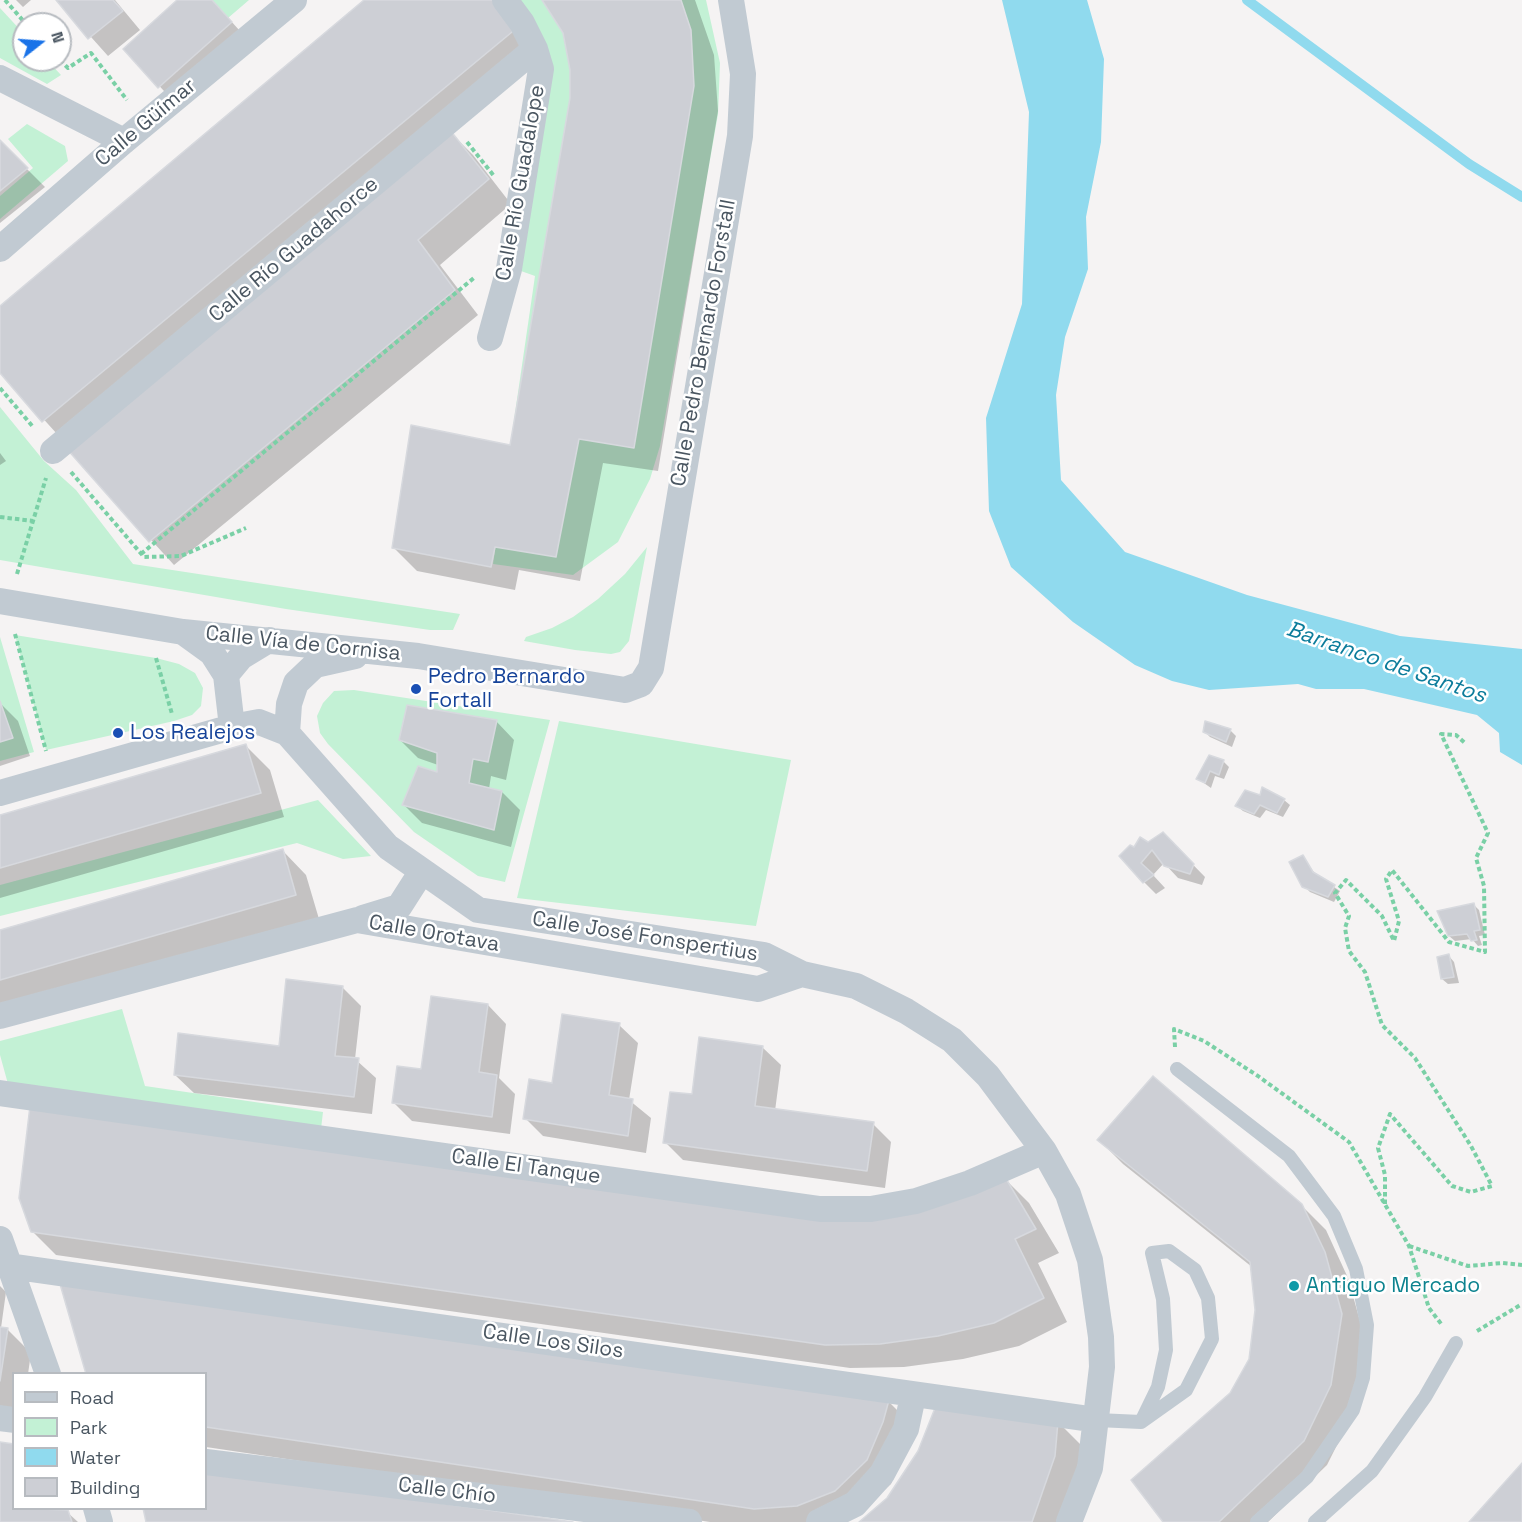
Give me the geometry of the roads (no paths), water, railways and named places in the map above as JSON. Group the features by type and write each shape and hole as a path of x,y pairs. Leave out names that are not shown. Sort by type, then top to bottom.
{"street":[{"name":"Calle Güímar","path":"0,249 124,141 294,0"},
{"name":"Calle Río Guadalope","path":"490,338 509,269 541,69 535,49 522,23 505,0"},
{"name":"Calle Pedro Bernardo Forstall","path":"641,684 651,668 740,136 743,74 731,0"},
{"name":"Calle Río Guadahorce","path":"53,451 535,49"},
{"path":"0,78 124,141"},
{"name":"Calle Vía de Cornisa","path":"4,602 183,632 375,651 626,690 641,684"},
{"path":"0,793 232,727 226,675 212,653 183,632"},
{"path":"226,675 241,657 269,640 288,658 296,682"},
{"path":"287,734 289,704 296,682 315,665 375,651"},
{"name":"Calle José Fonspertius","path":"232,727 258,722 287,734 388,848 478,910 764,955 802,974 856,986 906,1011 952,1040 988,1076 1044,1150 1068,1194 1090,1260 1101,1337 1102,1367 1090,1468 1069,1522"},
{"path":"357,920 399,907 422,871"},
{"name":"Calle Orotava","path":"0,1016 357,920 758,989 802,974"},
{"name":"Calle El Tanque","path":"0,1093 820,1209 871,1209 916,1202 970,1183 1044,1150"},
{"path":"3,1252 47,1372"},
{"name":"Calle Los Silos","path":"3,1252 913,1396 1097,1420"},
{"path":"819,1522 855,1504 882,1474 906,1429 913,1396"},
{"name":"Calle Chío","path":"207,1462 689,1522"}],"lane":[{"path":"1177,1069 1289,1156 1328,1207 1356,1269 1367,1325 1363,1378 1353,1410 1306,1477 1257,1522"},
{"path":"1097,1420 1141,1422 1186,1390 1212,1339 1208,1298 1195,1270 1169,1251 1152,1253 1163,1299 1166,1350 1158,1387 1141,1422"},
{"path":"1315,1522 1372,1471 1425,1397 1456,1343"}],"water":[{"name":"Barranco de Santos","path":"1002,0 1087,0 1104,59 1101,142 1086,217 1088,269 1065,337 1056,395 1061,480 1125,552 1247,595 1400,636 1522,649 1522,765 1500,752 1499,733 1477,715 1364,689 1316,689 1298,684 1209,690 1172,681 1135,665 1073,622 1011,567 989,511 986,418 1022,304 1029,112"}],"waterway":[{"path":"1247,0 1469,164 1522,197"}],"place":[{"name":"Pedro Bernardo Fortall","path":"416,689"},
{"name":"Los Realejos","path":"118,733"},
{"name":"Antiguo Mercado","path":"1294,1286"}]}
